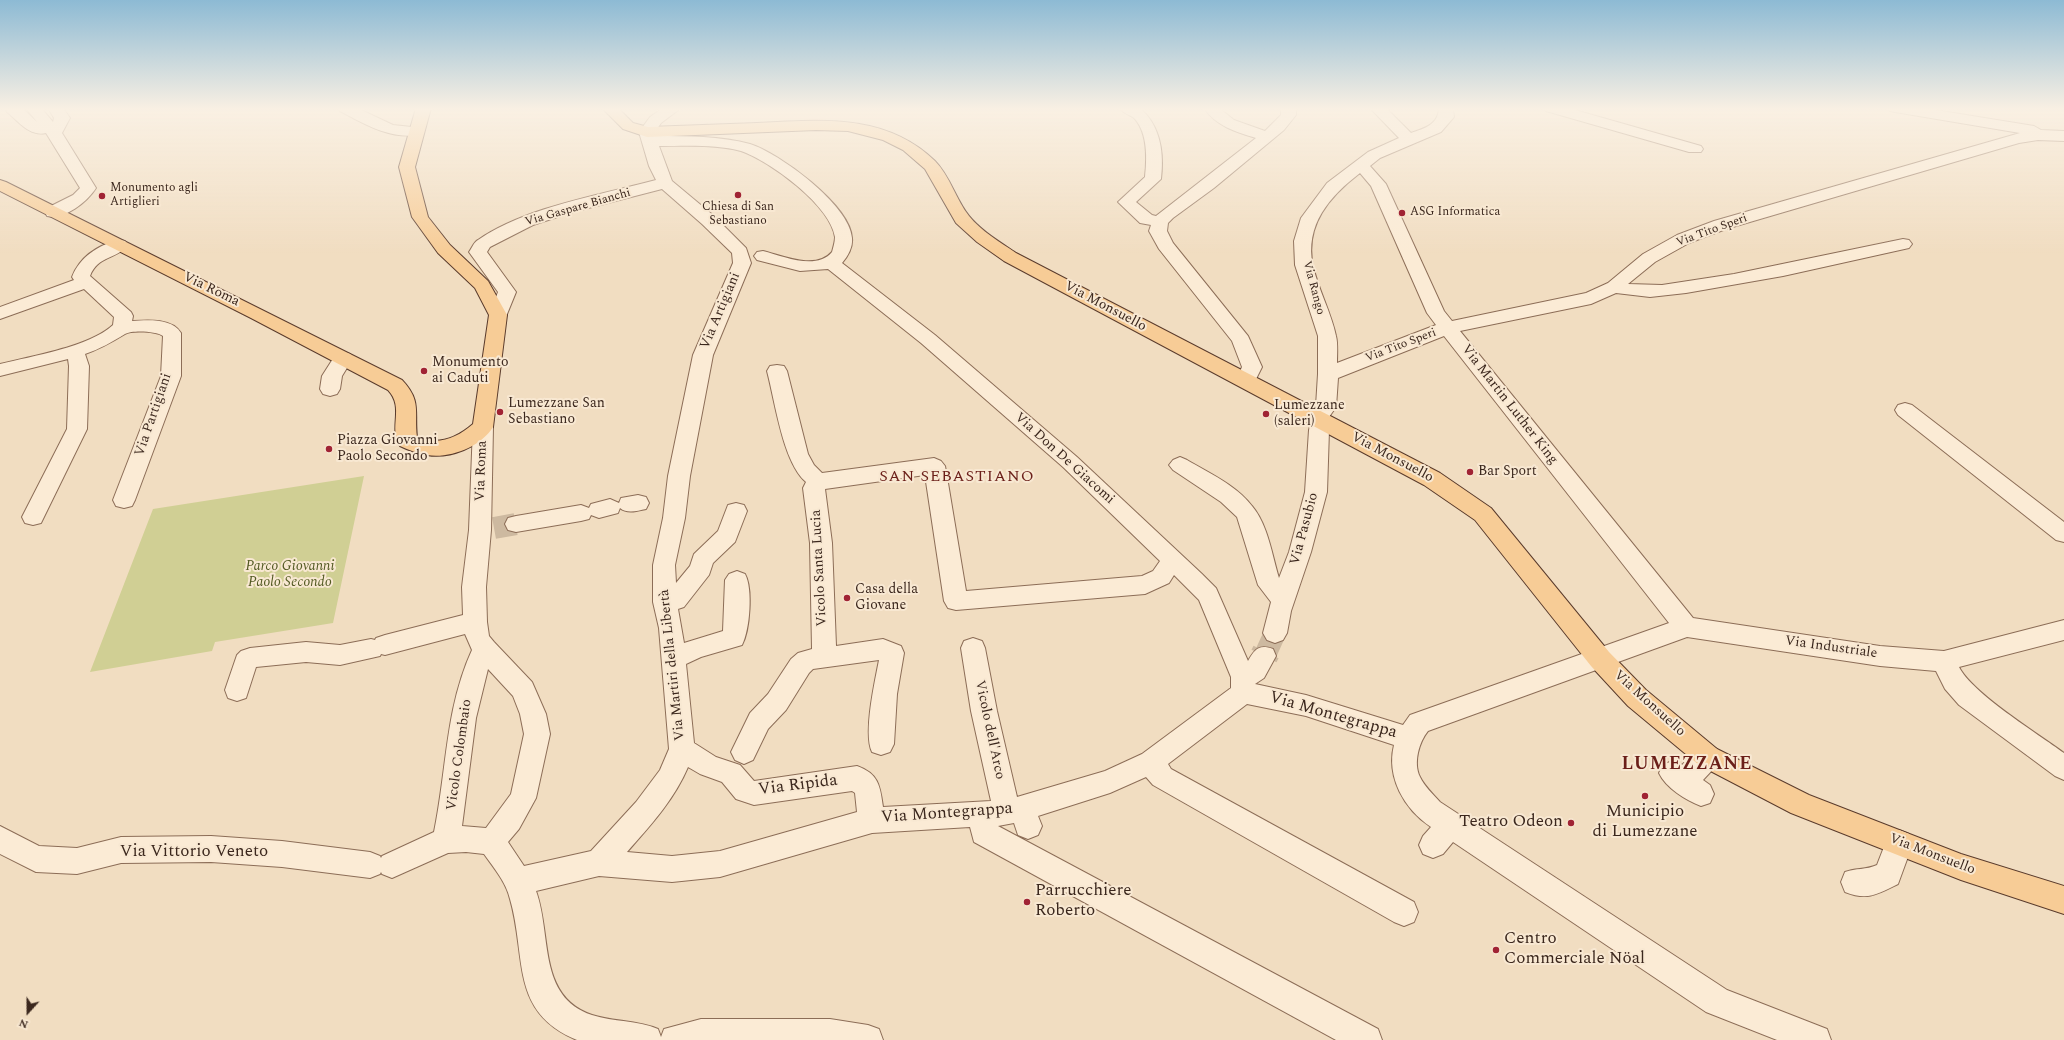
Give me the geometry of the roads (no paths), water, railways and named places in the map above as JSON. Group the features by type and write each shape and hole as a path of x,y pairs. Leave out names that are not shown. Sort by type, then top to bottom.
{"main road":[{"path":"410,157 407,167 420,217 444,249 482,285 498,315 483,427"},
{"name":"Via Monsuello","path":"921,157 931,166 962,219 983,238 1010,257 1432,479 1483,514 1600,659 1637,698 1708,757 1800,804 1961,867 2064,900"},
{"name":"Via Roma","path":"0,185 395,385 404,393 408,403 404,430 407,441 431,450 450,448 468,439 483,427"}],"street":[{"path":"53,212 78,199 88,188 68,157"},
{"name":"Via Artigiani","path":"654,157 657,166 669,186 740,252 742,263 703,355 671,491"},
{"path":"763,256 797,265 813,266 831,263 838,257 844,246 844,234 836,218 801,180 777,163 764,157"},
{"path":"1153,157 1155,167 1154,179 1126,202 1146,219 1160,222"},
{"path":"1243,157 1208,185 1166,214 1160,222 1158,231 1165,245 1214,304 1241,340 1252,367 1246,380"},
{"name":"Via Rango","path":"1320,420 1326,408 1328,374 1327,336 1304,265 1303,241 1309,218 1333,186 1372,157"},
{"name":"Via Tito Speri","path":"1328,374 1447,328 1591,298 1614,287 1648,258 1683,239 1720,225 1957,157"},
{"name":"Via Martin Luther King","path":"1361,165 1378,184 1436,313 1686,627"},
{"name":"Via Gaspare Bianchi","path":"498,315 507,292 492,268 478,252 483,244 527,221 568,208 669,186"},
{"path":"1614,287 1626,291 1650,292 1681,289 1750,278 1903,244"},
{"path":"0,370 75,350 108,338 121,328 124,316 81,277 85,265 94,257 119,245"},
{"name":"Via Don De Giacomi","path":"831,263 928,339 1070,462 1208,594 1243,685"},
{"path":"0,313 87,282"},
{"name":"Via Partigiani","path":"121,328 154,326 166,328 172,333 171,376 162,394 124,500"},
{"path":"34,517 77,429 78,366 75,350"},
{"path":"330,389 332,376 343,358"},
{"path":"777,371 798,454 805,470 817,480 828,481 934,466 941,501 948,556 956,601 1145,584 1160,578 1172,561"},
{"path":"1905,410 2064,534"},
{"name":"Via Pasubio","path":"1275,634 1279,611 1300,552 1316,492 1320,420"},
{"name":"Via Roma","path":"483,427 482,529 474,587 475,622 478,639 485,649 523,690 533,714 537,734 523,798 509,820 492,842"},
{"path":"1180,465 1229,496 1245,512 1252,526 1270,585 1283,600"},
{"name":"Vicolo Santa Lucia","path":"817,480 814,488 821,543 824,657"},
{"name":"Via Martiri della Libertà","path":"600,863 646,811 670,778 682,749 671,628 665,602 664,565 671,491"},
{"path":"516,524 611,507"},
{"path":"665,602 676,600 693,580 701,569 702,560 727,536 736,511"},
{"path":"673,660 695,649 734,638 737,614 737,580"},
{"path":"237,690 250,658 306,652 340,655 378,647 475,622"},
{"name":"Via Industriale","path":"1408,738 1413,729 1419,723 1686,627 1880,656 1944,661 2064,630"},
{"name":"Vicolo dell'Arco","path":"973,648 984,711 1009,815 984,833 1367,1040"},
{"name":"Vicolo Colombaio","path":"446,840 453,810 457,758 466,704 475,667 485,649"},
{"path":"682,749 709,766 737,765 759,721 777,702 800,666 807,660 883,650 892,654 885,694 881,744"},
{"path":"1243,685 1264,656"},
{"path":"1944,661 1954,682 1968,697 2064,768"},
{"name":"Via Montegrappa","path":"600,863 672,869 720,864 872,820 1009,815 1110,781 1151,762 1243,685 1274,697 1288,700 1408,738"},
{"path":"1408,738 1405,757 1408,782 1430,810 1717,1001 1816,1040"},
{"path":"1686,783 1708,757"},
{"path":"1151,762 1162,777 1404,912"},
{"name":"Via Ripida","path":"737,765 745,790 754,793 857,778 867,787 872,820"},
{"path":"1433,845 1450,824"},
{"name":"Via Vittorio Veneto","path":"0,839 36,858 77,861 121,850 211,849 282,854 381,865 446,840 466,839 492,842"},
{"path":"492,842 518,881 525,899 538,974 547,1000 562,1014 585,1028 624,1038 647,1040"},
{"path":"1855,882 1870,883 1888,874 1899,843"},
{"path":"518,881 600,863"},
{"path":"675,1040 701,1034 830,1034 868,1040"}],"tunnel":[{"path":"494,528 516,524"},
{"path":"1266,653 1275,633"},
{"path":"1264,656 1266,652"}],"place":[{"name":"Chiesa di San Sebastiano","path":"738,195"},
{"name":"Monumento agli Artiglieri","path":"102,196"},
{"name":"ASG Informatica","path":"1402,213"},
{"name":"Monumento ai Caduti","path":"424,371"},
{"name":"Lumezzane San Sebastiano","path":"500,412"},
{"name":"Lumezzane (saleri)","path":"1266,414"},
{"name":"Piazza Giovanni Paolo Secondo","path":"329,449"},
{"name":"Bar Sport","path":"1470,472"},
{"name":"Casa della Giovane","path":"847,598"},
{"name":"Municipio di Lumezzane","path":"1645,796"},
{"name":"Teatro Odeon","path":"1571,823"},
{"name":"Parrucchiere Roberto","path":"1027,902"},
{"name":"Centro Commerciale Nöal","path":"1496,950"}],"district":[{"name":"SAN SEBASTIANO","path":"957,478"},
{"name":"LUMEZZANE","path":"1687,765"}],"park label":[{"name":"Parco Giovanni Paolo Secondo","path":"290,576"}]}
